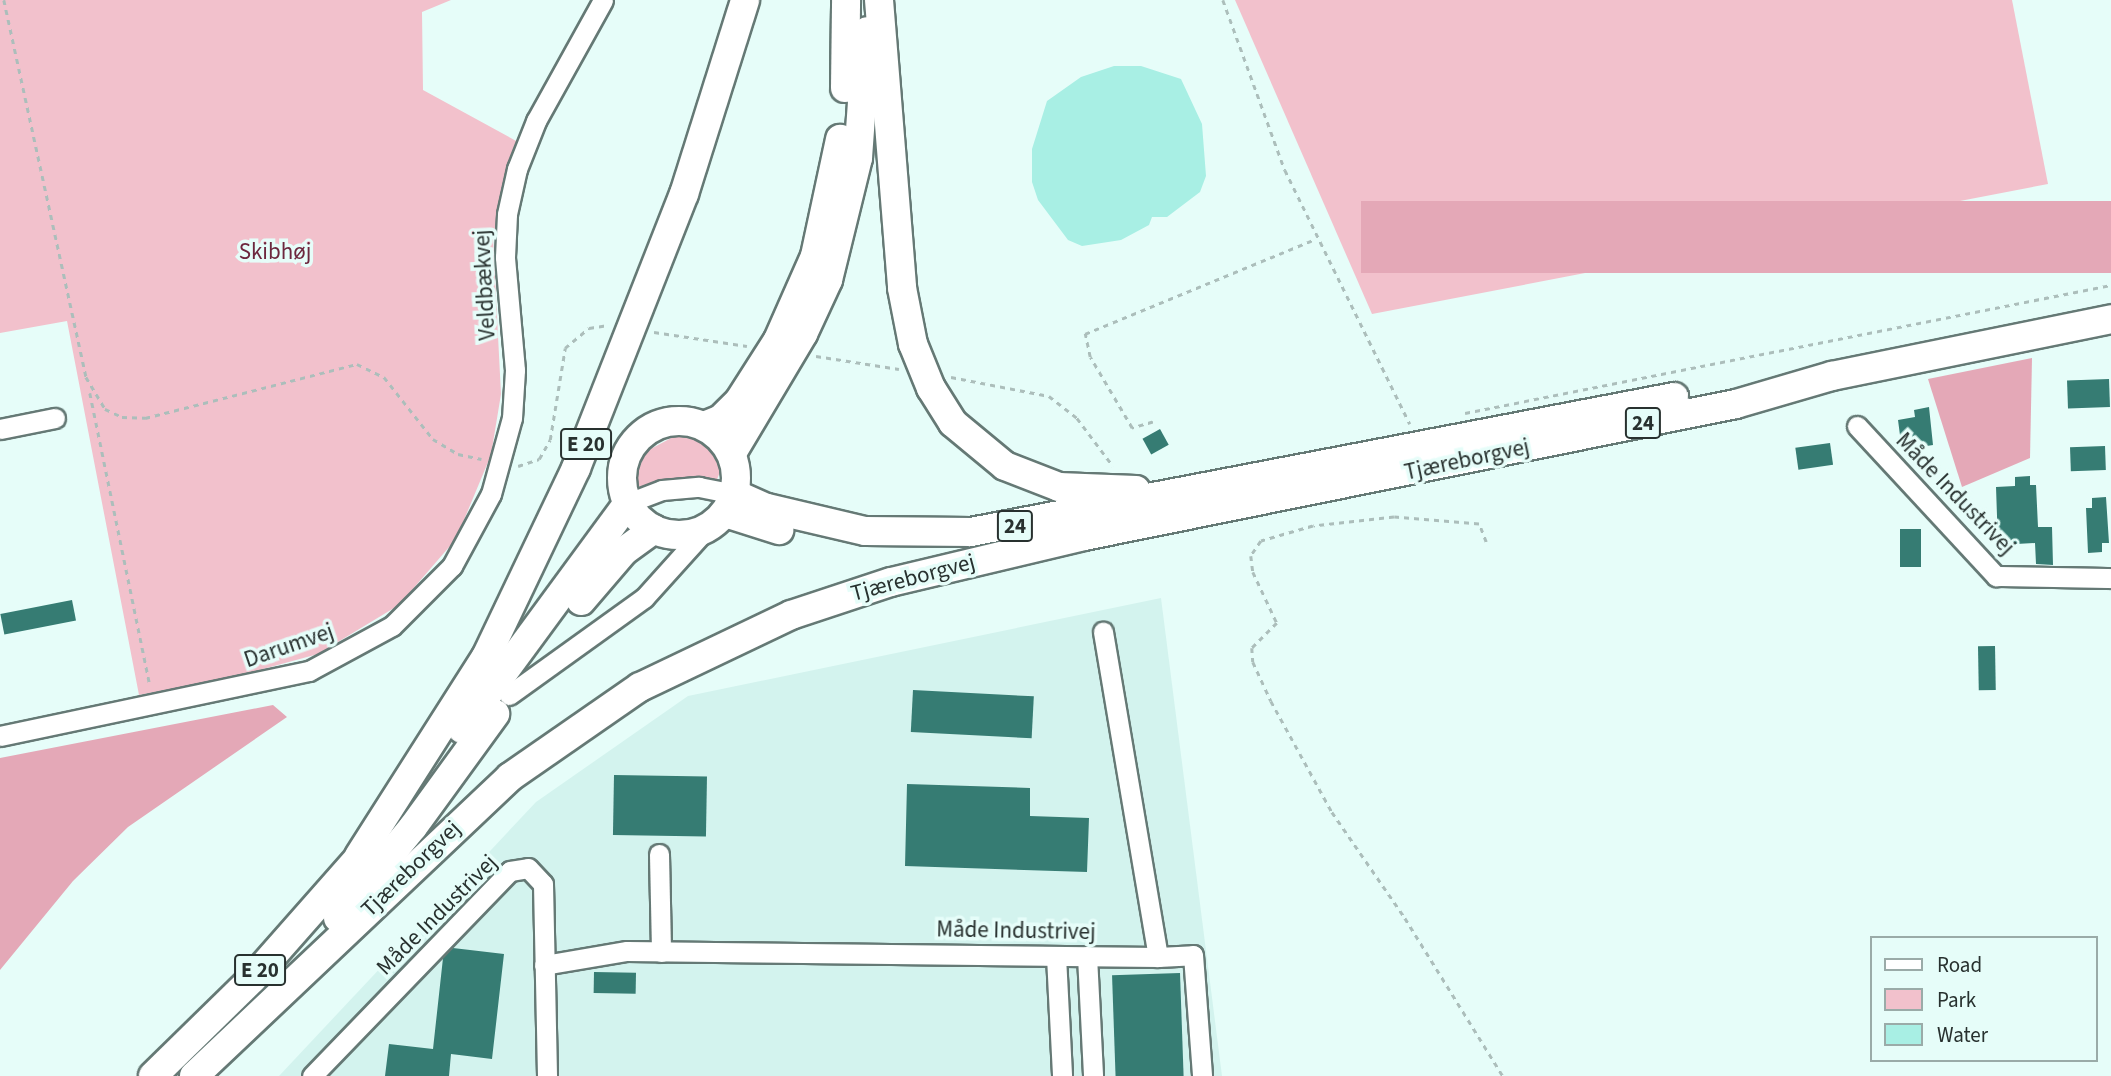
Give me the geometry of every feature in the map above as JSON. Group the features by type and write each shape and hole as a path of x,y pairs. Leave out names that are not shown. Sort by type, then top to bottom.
{"highway":[{"name":"E 20","path":"359,856 486,657 576,468 680,205 745,0"},
{"path":"732,453 704,426 721,419 760,371 815,256 838,159 847,66 846,0"},
{"path":"628,503 654,529 681,535 722,512 732,453 797,345 828,280 858,158 866,0"},
{"path":"879,0 906,309 920,365 953,423 1005,466 1029,478 1087,491 1122,492 1296,472"},
{"name":"Tjæreborgvej","path":"194,1076 474,809 549,747 640,687 739,636 841,597 1084,536 1736,404 1832,376 2111,319"},
{"name":"Tjæreborgvej","path":"1296,472 1730,386 1832,376"},
{"name":"E 20","path":"628,503 623,488 626,457 644,432 673,421 704,426"},
{"name":"24","path":"722,512 789,514 865,531 971,533 1296,472"},
{"name":"Tjæreborgvej","path":"153,1076 252,979 359,856 399,815 628,503"},
{"name":"24","path":"722,512 795,535 849,547 902,551 970,549 1084,536"},
{"name":"Tjæreborgvej","path":"247,1028 413,827 597,580 624,551 654,529"}],"street":[{"name":"Veldbækvej","path":"502,464 512,418 515,370 505,257 507,214 536,121 603,0"},
{"path":"0,429 55,418"},
{"name":"Måde Industrivej","path":"1857,426 1996,576 2111,578"},
{"name":"Darumvej","path":"0,736 293,676 372,640 412,609 452,566 480,521 502,464"},
{"path":"509,695 644,598 722,512 699,486 662,490 628,503"},
{"path":"1103,632 1158,957"},
{"path":"659,854 662,952"},
{"name":"Måde Industrivej","path":"312,1076 510,871 528,868 542,884 547,1076"},
{"name":"Måde Industrivej","path":"544,965 627,951 1158,957 1193,955 1202,1076"},
{"path":"1056,956 1062,1076"},
{"path":"1087,956 1093,1076"}],"path":[{"path":"4,0 90,391 154,705"},
{"path":"1223,0 1285,170 1315,239 1410,424"},
{"path":"1153,422 1132,428 1090,357 1085,334 1315,239"},
{"path":"1464,413 2111,285"},
{"path":"90,391 105,409 133,419 357,364 384,377 420,425 444,447 502,464 530,465 544,454 553,428 565,348 589,328 614,326"},
{"path":"650,331 754,346"},
{"path":"812,356 904,369"},
{"path":"944,376 1024,388 1049,396 1077,418 1121,472"},
{"path":"1397,426 1423,421"},
{"path":"1486,542 1479,524 1394,517 1313,526 1261,541 1251,555 1253,572 1277,623 1252,648 1253,662 1271,701 1332,811 1405,918 1503,1076"}],"shaded area":[{"path":"1361,201 2111,201 2111,273 1361,273"},
{"path":"2032,358 2030,458 1962,487 1928,379"},
{"path":"1161,598 1222,1076 279,1076 536,802 688,696"},
{"path":"273,705 287,717 128,827 73,881 0,970 0,758"}],"green space":[{"name":"Skibhøj","path":"0,0 451,0 422,12 423,90 518,142 493,238 501,394 491,455 456,539 399,605 318,654 234,677 139,695 67,321 0,333"},
{"path":"1235,0 2012,0 2048,184 1372,314"},
{"path":"675,436 698,440 713,451 721,469 715,485 638,486 637,474 645,452"}],"water":[{"path":"1114,66 1141,66 1181,79 1202,124 1206,176 1200,192 1167,217 1152,217 1149,225 1121,240 1082,246 1068,240 1038,200 1032,182 1032,149 1047,101 1081,77"}],"building":[{"path":"2109,379 2110,407 2068,408 2067,380"},
{"path":"1929,407 1933,445 1914,448 1913,441 1901,443 1898,420 1915,417 1914,410"},
{"path":"1160,429 1169,445 1151,454 1143,439"},
{"path":"1830,443 1833,465 1798,470 1795,448"},
{"path":"2105,446 2106,470 2071,471 2070,447"},
{"path":"2030,476 2030,485 2036,485 2038,527 2052,527 2053,565 2036,564 2035,543 1998,545 1996,487 2015,486 2015,477"},
{"path":"2106,497 2109,543 2102,543 2102,552 2088,553 2086,508 2092,508 2092,498"},
{"path":"1900,529 1921,529 1921,567 1900,567"},
{"path":"72,600 76,621 4,635 0,614"},
{"path":"1978,646 1995,646 1996,690 1979,690"},
{"path":"913,690 1034,696 1032,738 911,732"},
{"path":"614,775 707,777 706,837 613,835"},
{"path":"907,784 1030,788 1030,816 1089,818 1087,872 905,866"},
{"path":"453,948 504,954 492,1059 451,1054 449,1076 385,1076 389,1044 433,1049 443,958"},
{"path":"594,972 636,973 636,994 594,993"},
{"path":"1180,973 1184,1076 1116,1076 1112,975"}]}
